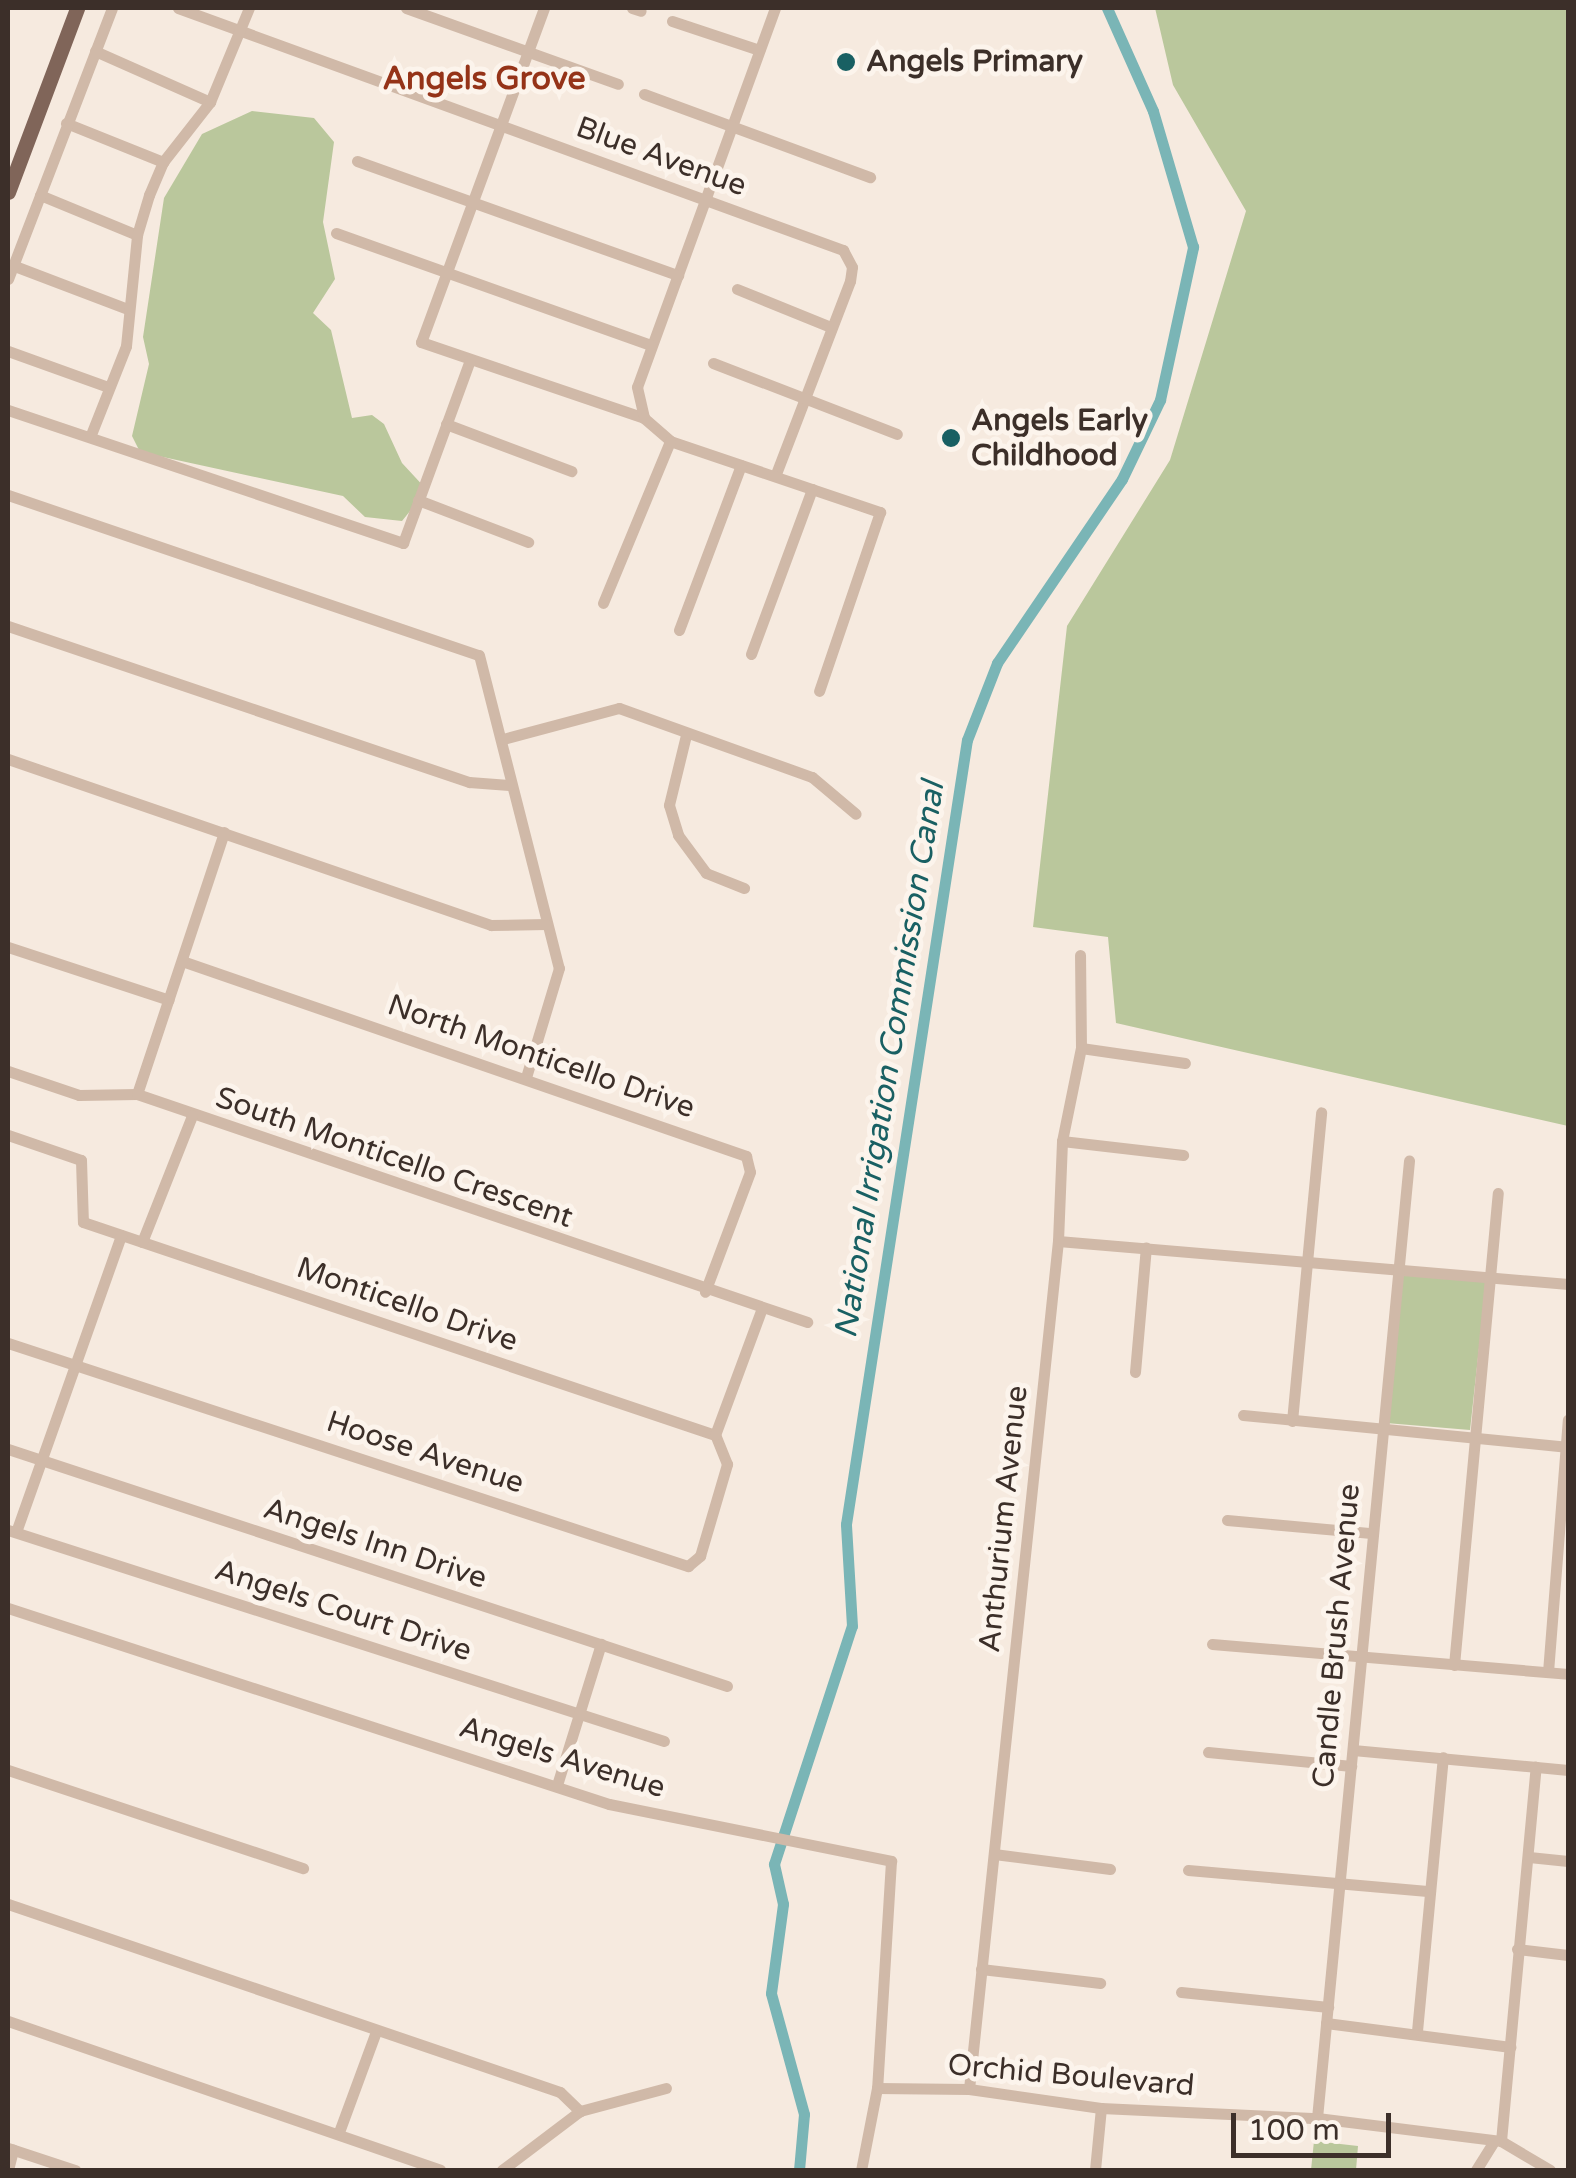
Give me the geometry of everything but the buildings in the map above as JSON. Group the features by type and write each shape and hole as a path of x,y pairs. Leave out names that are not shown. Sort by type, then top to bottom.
{"main road":[{"path":"8,190 77,8"}],"street":[{"path":"8,280 112,8"},
{"name":"Blue Avenue","path":"178,8 843,250 852,267 776,474"},
{"path":"90,437 126,346 136,236 163,162 210,102 249,8"},
{"path":"406,8 618,84"},
{"path":"544,8 421,342 644,418 670,440 880,512 819,691"},
{"path":"644,418 637,388 775,8"},
{"path":"672,21 759,50"},
{"path":"95,51 210,102"},
{"path":"644,94 870,177"},
{"path":"66,123 163,162"},
{"path":"357,161 678,276"},
{"path":"40,195 136,236"},
{"path":"336,233 652,345"},
{"path":"12,265 128,308"},
{"path":"737,290 828,326"},
{"path":"8,351 108,386"},
{"path":"8,410 403,543 470,360"},
{"path":"713,363 897,434"},
{"path":"446,424 571,471"},
{"path":"603,603 670,440"},
{"path":"679,630 741,465"},
{"path":"751,654 812,489"},
{"path":"8,495 478,655 503,739 509,785 560,978 526,1077"},
{"path":"418,500 528,542"},
{"path":"8,626 469,782 509,785"},
{"path":"503,739 619,708 812,777 856,814"},
{"path":"686,735 669,805 678,835 706,873 744,888"},
{"path":"8,759 491,925 546,924"},
{"path":"137,1094 224,832"},
{"path":"8,947 169,1000"},
{"name":"Anthurium Avenue","path":"968,2089 1058,1241 1062,1142 1081,1048 1080,955"},
{"name":"North Monticello Drive","path":"182,961 746,1156 750,1172 706,1292"},
{"path":"1081,1048 1185,1063"},
{"name":"South Monticello Crescent","path":"8,1071 79,1095 137,1094 706,1292 807,1322"},
{"path":"1292,1420 1321,1112"},
{"path":"142,1242 192,1116"},
{"name":"Monticello Drive","path":"8,1135 81,1160 84,1222 714,1436"},
{"path":"1062,1142 1183,1155"},
{"name":"Candle Brush Avenue","path":"1316,2118 1408,1160"},
{"path":"1454,1664 1498,1193"},
{"path":"12,1531 120,1235"},
{"path":"1058,1241 1568,1284"},
{"path":"1135,1372 1146,1247"},
{"path":"714,1436 762,1308"},
{"name":"Hoose Avenue","path":"8,1343 688,1566 700,1556 726,1464 714,1436"},
{"path":"1243,1415 1567,1447"},
{"path":"1548,1672 1568,1420"},
{"name":"Angels Inn Drive","path":"8,1449 727,1686"},
{"path":"1227,1520 1372,1532"},
{"name":"Angels Court Drive","path":"12,1531 664,1740"},
{"name":"Angels Avenue","path":"8,1608 609,1804 798,1838 891,1860 877,2088"},
{"path":"557,1785 601,1644"},
{"path":"1212,1644 1568,1674"},
{"path":"1352,1750 1568,1770"},
{"path":"1208,1752 1351,1766"},
{"path":"1417,2031 1444,1757"},
{"path":"1476,2170 1498,2141 1536,1768"},
{"path":"8,1770 302,1868"},
{"path":"994,1854 1110,1869"},
{"path":"1528,1857 1568,1861"},
{"path":"1188,1870 1430,1891"},
{"path":"8,1904 375,2034 560,2092 580,2112"},
{"path":"1517,1949 1568,1954"},
{"path":"981,1969 1100,1983"},
{"path":"1181,1992 1328,2007"},
{"path":"8,2021 440,2170"},
{"path":"1326,2023 1417,2031 1510,2048"},
{"path":"339,2132 375,2034"},
{"path":"502,2170 580,2112 666,2088"},
{"path":"862,2170 877,2088"},
{"name":"Orchid Boulevard","path":"877,2088 968,2089 1101,2108 1316,2118 1498,2141 1550,2170"},
{"path":"1094,2170 1101,2108"},
{"path":"8,2170 10,2149 74,2170"}],"green space":[{"path":"1155,8 1568,8 1568,1126 1116,1023 1108,937 1033,927 1067,626 1170,460 1246,211 1173,85"},
{"path":"252,111 314,118 334,142 323,222 335,279 313,313 331,330 352,418 372,415 384,424 402,463 427,490 402,521 365,517 343,496 140,452 132,436 149,364 143,337 164,198 202,134"},
{"path":"1401,1267 1487,1275 1470,1430 1386,1423"},
{"path":"1314,2141 1358,2146 1356,2170 1311,2170"}],"waterway":[{"name":"National Irrigation Commission Canal","path":"799,2170 804,2114 771,1993 783,1904 774,1864 852,1626 846,1524 967,740 997,663 1122,479 1160,400 1193,247 1153,111 1107,8"}],"place":[{"name":"Angels Primary","path":"846,62"},
{"name":"Angels Early Childhood","path":"951,438"}],"district":[{"name":"Angels Grove","path":"484,79"}]}
